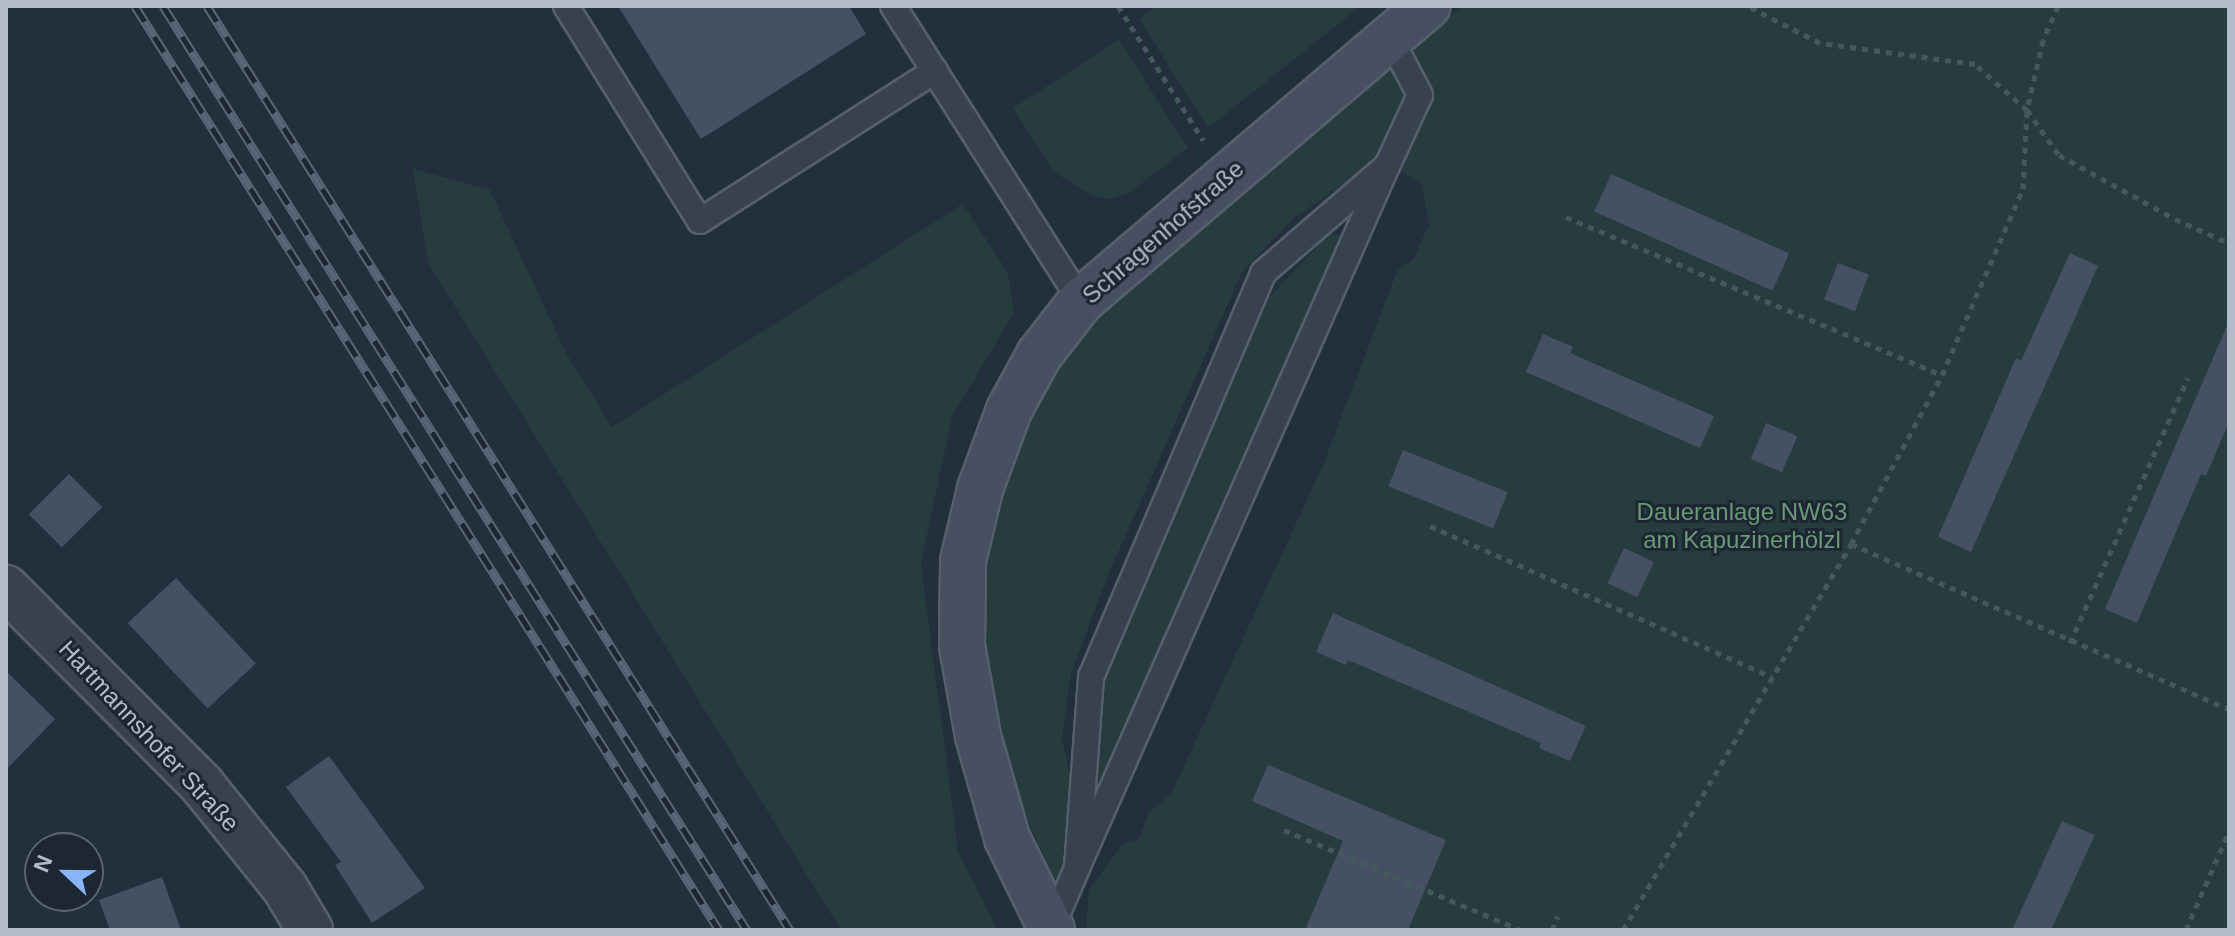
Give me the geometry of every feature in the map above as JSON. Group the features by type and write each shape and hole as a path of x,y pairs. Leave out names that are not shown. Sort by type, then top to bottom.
{"street":[{"name":"Schragenhofstraße","path":"1052,929 1007,838 978,736 962,646 963,561 980,489 1009,410 1039,355 1081,301 1392,42 1428,6"},
{"name":"Hartmannshofer Straße","path":"6,588 202,785 285,888 310,930"}],"lane":[{"path":"566,6 700,221 935,71"},
{"path":"893,6 1081,301"},
{"path":"1052,929 1420,95 1392,42"},
{"path":"1077,868 1091,677 1263,273 1387,166"}],"path":[{"path":"1118,6 1227,177"},
{"path":"1748,6 1820,43 1975,64 2027,110 2059,155 2175,219 2229,243"},
{"path":"1623,930 1851,544 1942,375 2023,189 2027,110 2043,40 2058,6"},
{"path":"1566,217 1942,375"},
{"path":"2070,643 2188,378"},
{"path":"1430,526 1772,677"},
{"path":"1851,544 2070,643 2229,709"},
{"path":"1284,830 1521,930"},
{"path":"2186,930 2229,831"},
{"path":"1552,930 1558,916"}],"green space":[{"path":"1155,6 1361,6 1208,128 1139,19"},
{"name":"Daueranlage NW63 am Kapuzinerhölzl","path":"1464,6 2229,6 2229,930 1086,930 1089,889 1123,844 1139,840 1149,812 1171,794 1323,465 1397,271 1414,258 1429,224 1422,185 1395,167 1372,165 1295,217 1242,272 1109,573 1071,673 1062,738 1072,784 1075,883 1053,877 1022,807 996,744 981,665 991,518 1034,398 1080,330 1273,160 1354,98 1425,32"},
{"path":"1119,40 1188,148 1129,193 1111,199 1093,196 1054,172 1013,108"},
{"path":"413,169 490,190 566,353 612,427 963,204 1008,273 1014,312 952,417 921,563 958,852 998,930 841,930 428,263"},
{"path":"1339,234 1345,249 1108,782 1099,779 1090,759 1098,689 1199,445 1264,303 1328,235"}],"building":[{"path":"618,6 849,6 866,34 701,139"},
{"path":"1611,174 1789,253 1772,291 1594,211"},
{"path":"2070,253 2098,266 1971,552 1938,537 2016,358 2021,361"},
{"path":"1838,263 1869,275 1855,311 1824,299"},
{"path":"2229,321 2229,422 2206,476 2201,474 2137,623 2105,609"},
{"path":"1543,334 1573,347 1570,353 1714,416 1700,448 1526,372"},
{"path":"1766,423 1797,436 1782,472 1751,459"},
{"path":"1403,450 1508,492 1493,528 1388,486"},
{"path":"69,474 102,507 62,548 29,514"},
{"path":"1624,548 1654,562 1637,597 1608,583"},
{"path":"176,578 256,664 208,709 128,623"},
{"path":"1333,613 1586,726 1570,761 1539,748 1541,743 1348,660 1346,665 1316,652"},
{"path":"6,671 55,719 6,770"},
{"path":"329,756 425,888 372,923 335,865 341,862 286,787"},
{"path":"1268,765 1446,840 1408,930 1305,930 1343,841 1252,801"},
{"path":"2062,821 2095,835 2051,930 2012,930"},
{"path":"162,877 181,930 110,930 103,912 104,898"}],"railway":[{"path":"135,6 719,930"},
{"path":"163,6 747,930"},
{"path":"207,6 790,930"}]}
